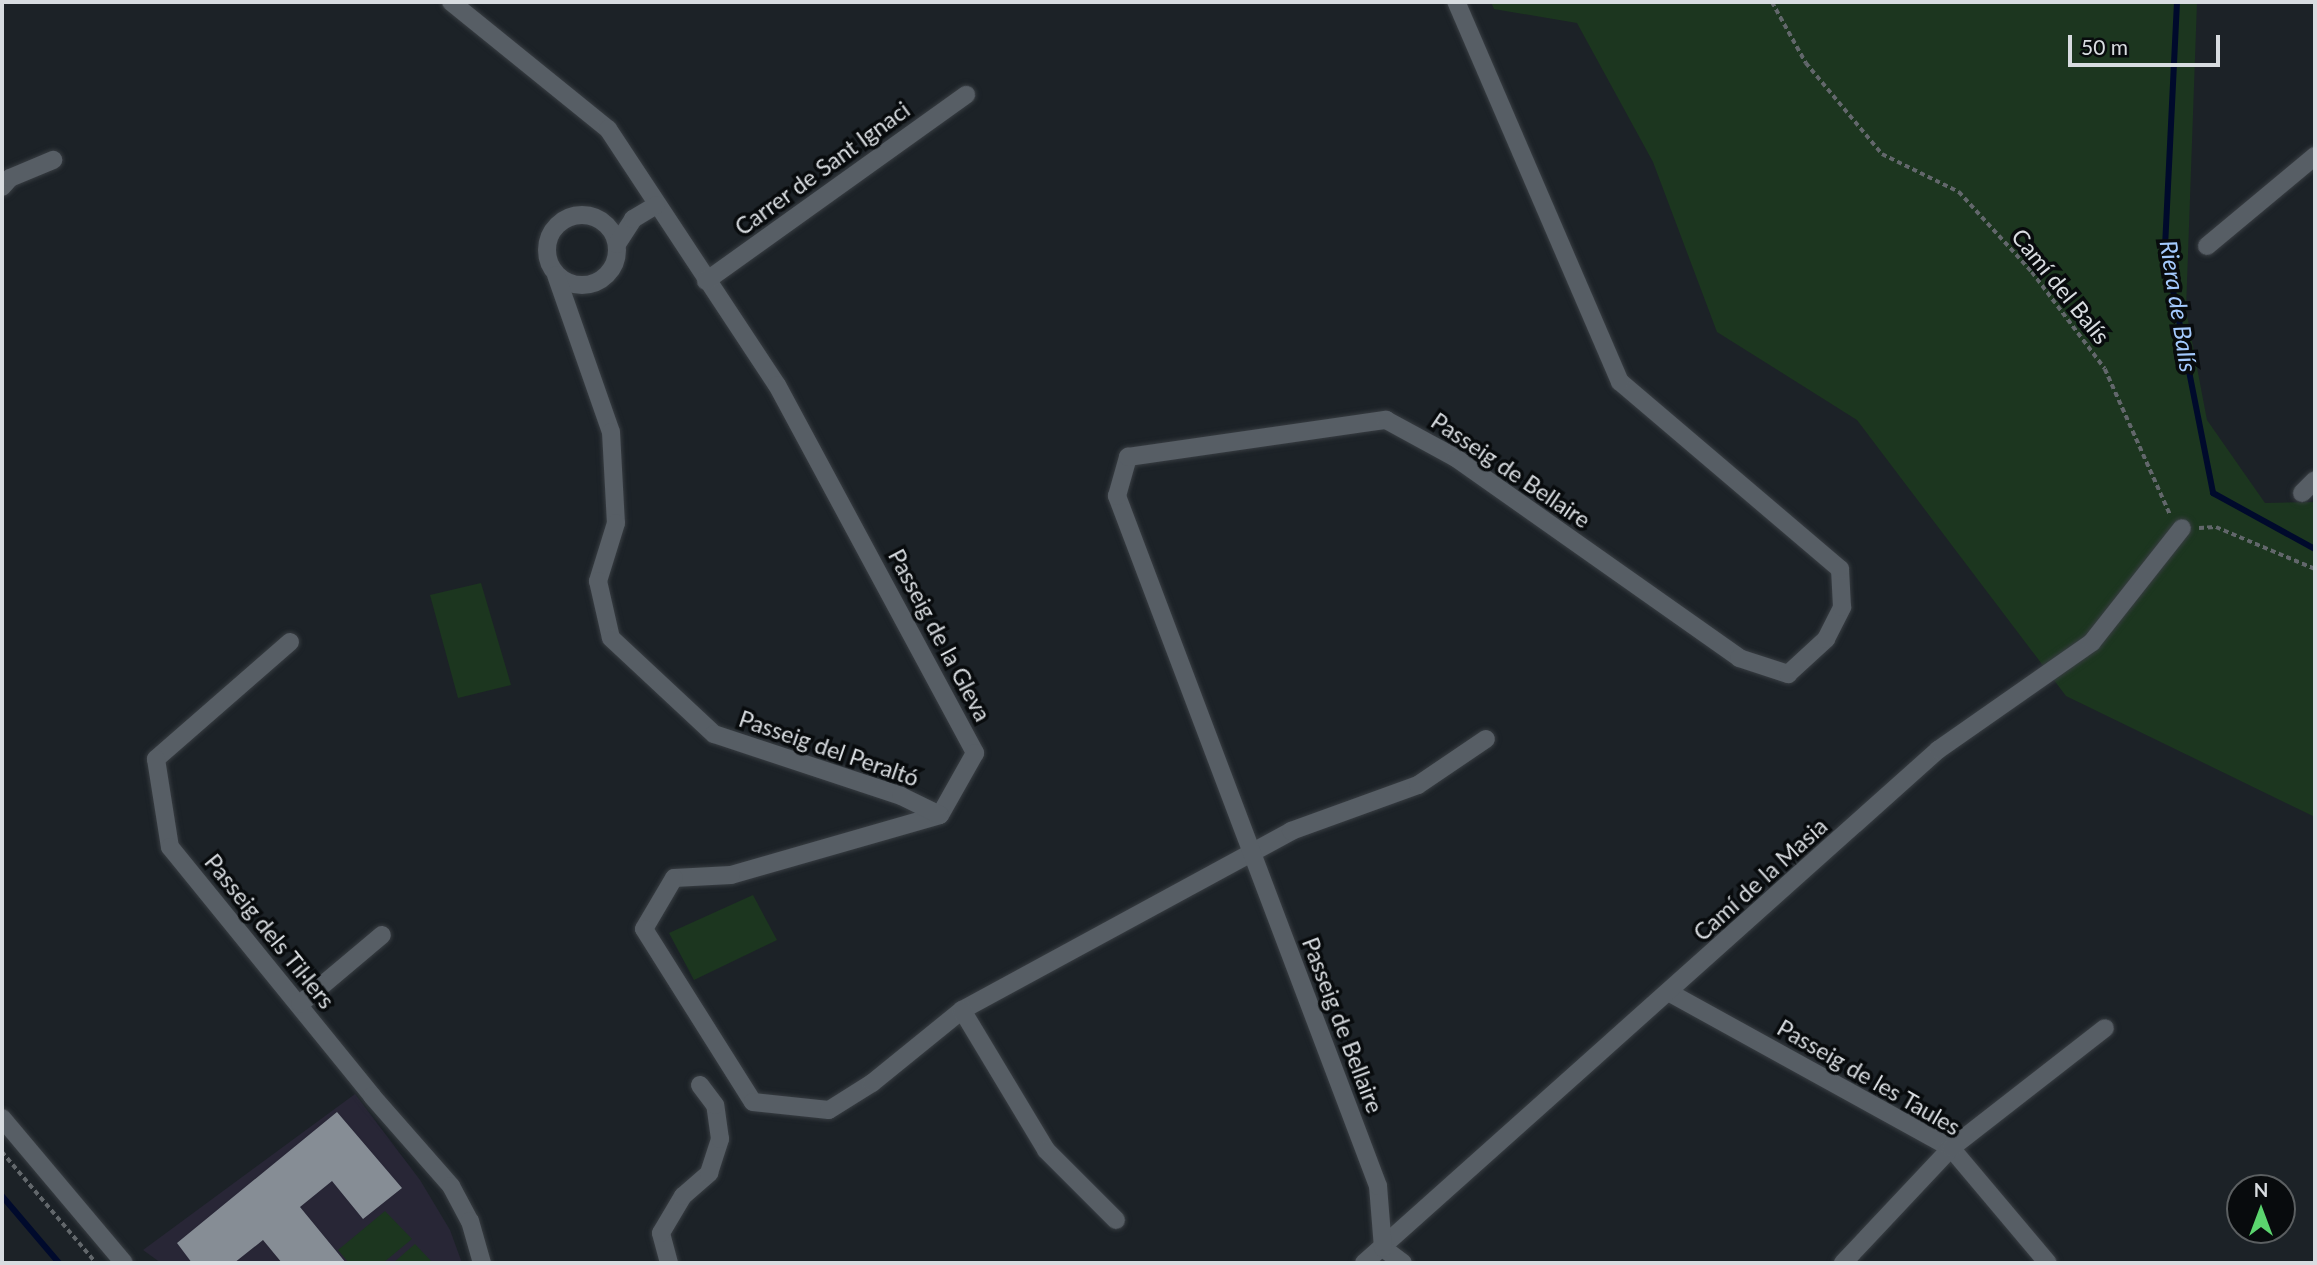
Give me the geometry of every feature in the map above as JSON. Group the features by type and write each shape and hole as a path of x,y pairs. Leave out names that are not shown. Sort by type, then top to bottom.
{"street":[{"name":"Passeig de la Gleva","path":"451,2 608,130 777,384 975,753 940,815"},
{"name":"Passeig de Bellaire","path":"1383,1248 1378,1186 1117,496 1128,457 1386,420 1457,458 1739,658 1788,674 1826,639 1842,607 1840,569 1620,382 1456,2"},
{"name":"Carrer de Sant Ignaci","path":"706,281 966,95"},
{"path":"2207,246 2315,156"},
{"path":"2,187 10,178 54,160"},
{"path":"617,244 605,223 592,216 566,219 549,237 547,249 556,275 578,285 603,279 614,263 617,244 633,219 656,205"},
{"name":"Passeig del Peraltó","path":"556,275 611,432 616,523 597,581 611,638 714,734 901,796 940,815"},
{"path":"2302,493 2315,480"},
{"name":"Camí de la Masia","path":"1364,1263 1670,993 1938,750 2092,642 2182,528"},
{"name":"Passeig dels Til·lers","path":"290,642 156,759 170,848 451,1186 470,1221 482,1263"},
{"path":"940,815 730,875 674,877 644,929 752,1102 829,1110 872,1083 962,1010 1291,831 1419,785 1486,739"},
{"path":"300,1004 382,935"},
{"name":"Passeig de les Taules","path":"1670,993 1951,1148 2048,1263"},
{"path":"962,1010 1046,1150 1116,1220"},
{"path":"1843,1263 1951,1148 2105,1028"},
{"path":"669,1263 661,1233 683,1196 709,1173 720,1139 715,1105 700,1085"},
{"path":"2,1118 124,1263"},
{"path":"1383,1248 1403,1263"}],"path":[{"name":"Camí del Balís","path":"1772,2 1806,63 1882,154 1959,192 2032,272 2105,369 2165,508 2182,528"},
{"path":"2182,528 2216,527 2315,569"},
{"path":"2,1152 96,1263"}],"shaded area":[{"path":"355,1094 420,1180 450,1230 462,1263 161,1263 143,1250"}],"green space":[{"path":"1491,2 2197,2 2186,310 2207,420 2265,503 2315,502 2315,817 2066,696 1857,420 1717,332 1653,162 1577,23 1494,9"},
{"path":"481,583 511,685 458,698 430,595"},
{"path":"753,895 777,940 694,980 669,933"},
{"path":"385,1211 412,1239 383,1263 349,1263 338,1250"},
{"path":"415,1244 433,1263 393,1263"}],"building":[{"path":"337,1112 402,1188 363,1219 332,1181 300,1207 346,1263 282,1263 263,1240 234,1263 192,1263 177,1243"}],"waterway":[{"name":"Riera de Balís","path":"2177,2 2165,250 2213,493 2315,549"},
{"path":"2,1196 59,1263"}]}
